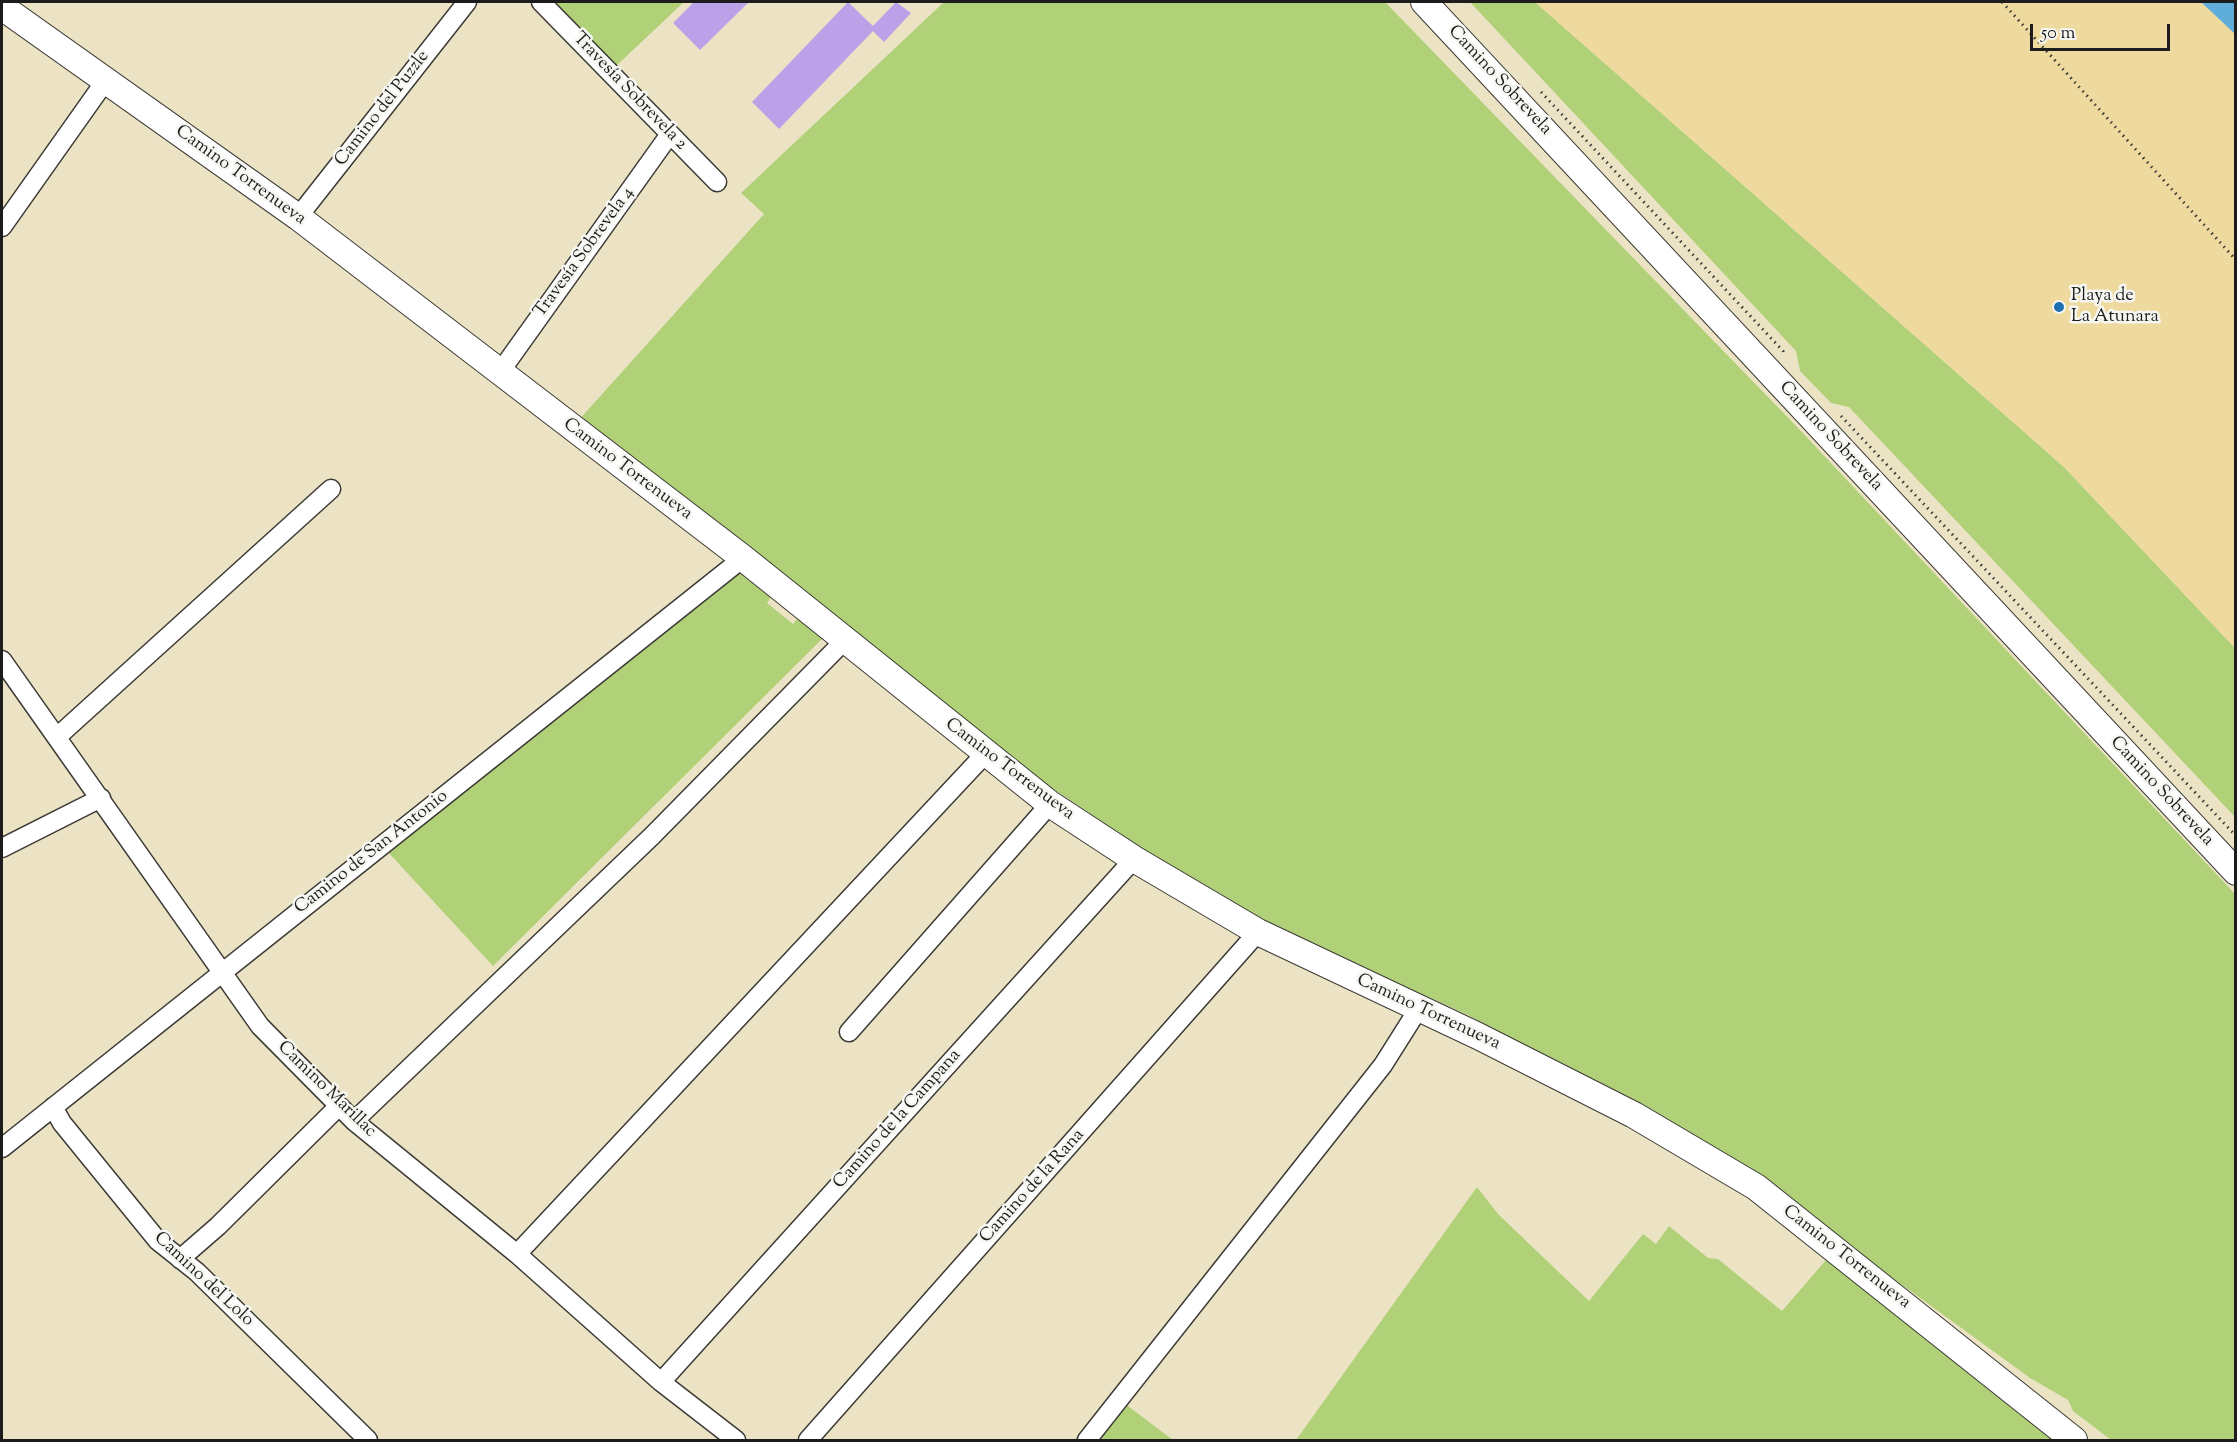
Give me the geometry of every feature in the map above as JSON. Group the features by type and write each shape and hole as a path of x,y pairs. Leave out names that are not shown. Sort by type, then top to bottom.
{"street":[{"name":"Camino del Puzzle","path":"298,217 467,2"},
{"name":"Travesía Sobrevela 2","path":"541,2 717,182"},
{"name":"Camino Sobrevela","path":"1424,2 2235,872"},
{"name":"Camino Torrenueva","path":"2,7 298,217 743,558 1050,804 1134,859 1258,932 1419,1008 1634,1115 1756,1187 2074,1440"},
{"path":"2,228 106,80"},
{"name":"Travesía Sobrevela 4","path":"500,372 670,134"},
{"path":"57,736 331,489"},
{"name":"Camino de San Antonio","path":"2,1148 222,970 743,558"},
{"path":"354,1121 652,836 845,640"},
{"name":"Camino Marillac","path":"2,660 260,1026 354,1121 517,1254 661,1382 736,1440"},
{"path":"517,1254 985,754"},
{"path":"2,848 101,798"},
{"path":"849,1032 1050,804"},
{"name":"Camino de la Campana","path":"661,1382 1134,859"},
{"name":"Camino de la Rana","path":"808,1440 1258,932"},
{"path":"1087,1440 1383,1065 1419,1008"},
{"path":"180,1259 218,1226 339,1106"},
{"name":"Camino del Lolo","path":"53,1107 62,1123 158,1241 180,1259 368,1440"}],"path":[{"path":"2002,2 2235,260"}],"green space":[{"path":"551,2 684,2 616,66"},
{"path":"944,2 1385,2 1800,430 2235,894 2235,1440 2111,1440 2073,1411 2068,1400 2030,1378 1824,1228 1578,1075 1470,1016 1270,925 1192,882 1000,753 577,422 764,214 741,193"},
{"path":"1470,2 1535,2 2064,467 2235,648 2235,817 1849,407 1831,403 1800,371 1796,351"},
{"path":"739,572 771,597 767,603 793,624 798,618 823,638 493,966 387,851"},
{"path":"1477,1187 1498,1214 1589,1301 1643,1234 1656,1244 1669,1226 1708,1258 1718,1259 1782,1311 1826,1260 2052,1440 1296,1440"},
{"path":"1124,1403 1173,1440 1096,1440"}],"sand":[{"name":"Playa de La Atunara","path":"1535,2 2201,2 2235,34 2235,648 2064,467"}],"water":[{"path":"2201,2 2235,2 2235,34"}],"building":[{"path":"694,2 749,2 700,50 673,23"},
{"path":"848,2 873,26 896,2 911,13 884,42 873,31 779,129 752,102"}],"place":[{"name":"Playa de La Atunara","path":"2059,307"}]}
